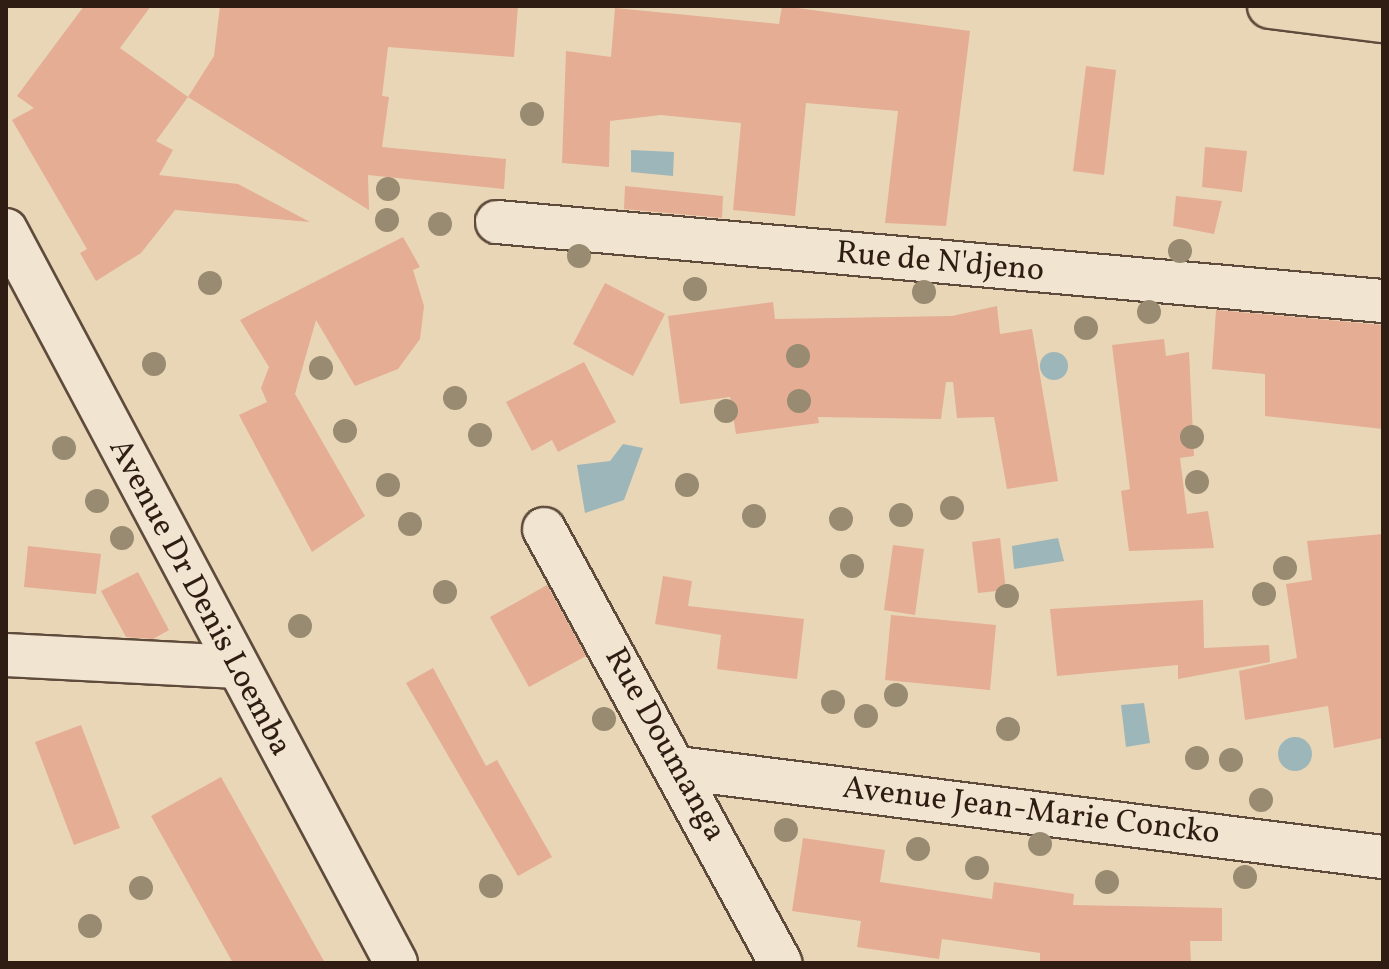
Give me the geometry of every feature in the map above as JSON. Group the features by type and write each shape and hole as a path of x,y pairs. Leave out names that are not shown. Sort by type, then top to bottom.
{"main road":[{"path":"1270,6 1383,20"}],"street":[{"name":"Rue de N'djeno","path":"497,222 1383,301"},
{"name":"Avenue Dr Denis Loemba","path":"6,230 233,667 396,963"},
{"name":"Rue Doumanga","path":"544,529 678,768 781,963"},
{"path":"6,655 233,667"},
{"name":"Avenue Jean-Marie Concko","path":"678,768 1383,857"}],"water":[{"path":"631,150 674,152 673,176 631,172"},
{"path":"1054,352 1064,356 1068,366 1064,376 1054,380 1044,376 1040,366 1044,356"},
{"path":"623,444 643,448 624,500 585,513 577,465 610,461"},
{"path":"1058,538 1064,561 1014,569 1012,546"},
{"path":"1144,703 1150,743 1126,747 1121,705"},
{"path":"1295,737 1307,742 1312,754 1307,766 1295,771 1283,766 1278,754 1283,742"}],"building":[{"path":"84,6 151,6 120,48 188,97 156,141 173,150 159,175 238,184 310,222 175,210 141,253 96,281 80,253 87,249 12,120 34,108 17,96"},
{"path":"220,6 518,6 514,57 388,47 382,96 389,97 382,147 506,159 504,189 368,175 369,210 188,97 214,56"},
{"path":"782,6 970,31 946,226 885,223 898,111 806,103 795,216 733,210 741,123 661,115 610,121 609,167 562,163 566,51 611,57 615,8 779,24"},
{"path":"1086,66 1116,70 1104,175 1073,171"},
{"path":"1205,147 1247,151 1242,192 1202,187"},
{"path":"625,186 723,196 722,218 624,209"},
{"path":"1176,196 1222,201 1214,234 1173,226"},
{"path":"403,237 420,267 413,270 424,306 420,339 398,369 355,386 316,320 295,394 365,516 312,552 239,415 267,402 261,388 269,367 240,320"},
{"path":"605,283 665,314 633,376 573,344"},
{"path":"773,302 775,319 952,316 997,306 1000,334 1032,329 1058,481 1007,489 994,417 957,418 953,382 946,382 941,419 818,417 819,423 736,434 730,397 680,404 668,316"},
{"path":"1216,310 1383,325 1383,429 1265,416 1265,374 1212,369"},
{"path":"1164,339 1166,356 1189,352 1194,456 1180,458 1187,514 1208,511 1214,548 1129,551 1121,491 1130,489 1112,345"},
{"path":"584,362 616,422 558,452 552,440 532,451 506,402"},
{"path":"1383,534 1383,738 1334,748 1328,706 1245,720 1239,671 1297,658 1286,584 1312,580 1307,541"},
{"path":"1000,538 1006,590 978,593 972,542"},
{"path":"893,545 924,549 915,615 884,610"},
{"path":"28,546 101,554 96,594 24,587"},
{"path":"138,572 169,630 153,639 126,637 101,591"},
{"path":"663,576 692,581 688,606 804,619 797,679 717,669 721,635 655,624"},
{"path":"547,585 586,656 529,687 490,617"},
{"path":"1203,600 1204,648 1269,645 1270,662 1178,679 1178,665 1057,676 1050,609"},
{"path":"891,615 996,625 990,690 885,680"},
{"path":"433,668 486,766 497,760 552,857 518,876 406,683"},
{"path":"81,725 120,828 74,845 35,742"},
{"path":"221,777 325,963 233,963 151,816"},
{"path":"803,838 885,850 880,882 992,899 994,882 1074,894 1073,905 1222,908 1222,941 1190,941 1191,963 1040,963 1040,953 942,939 939,959 857,947 861,921 792,911"}]}
